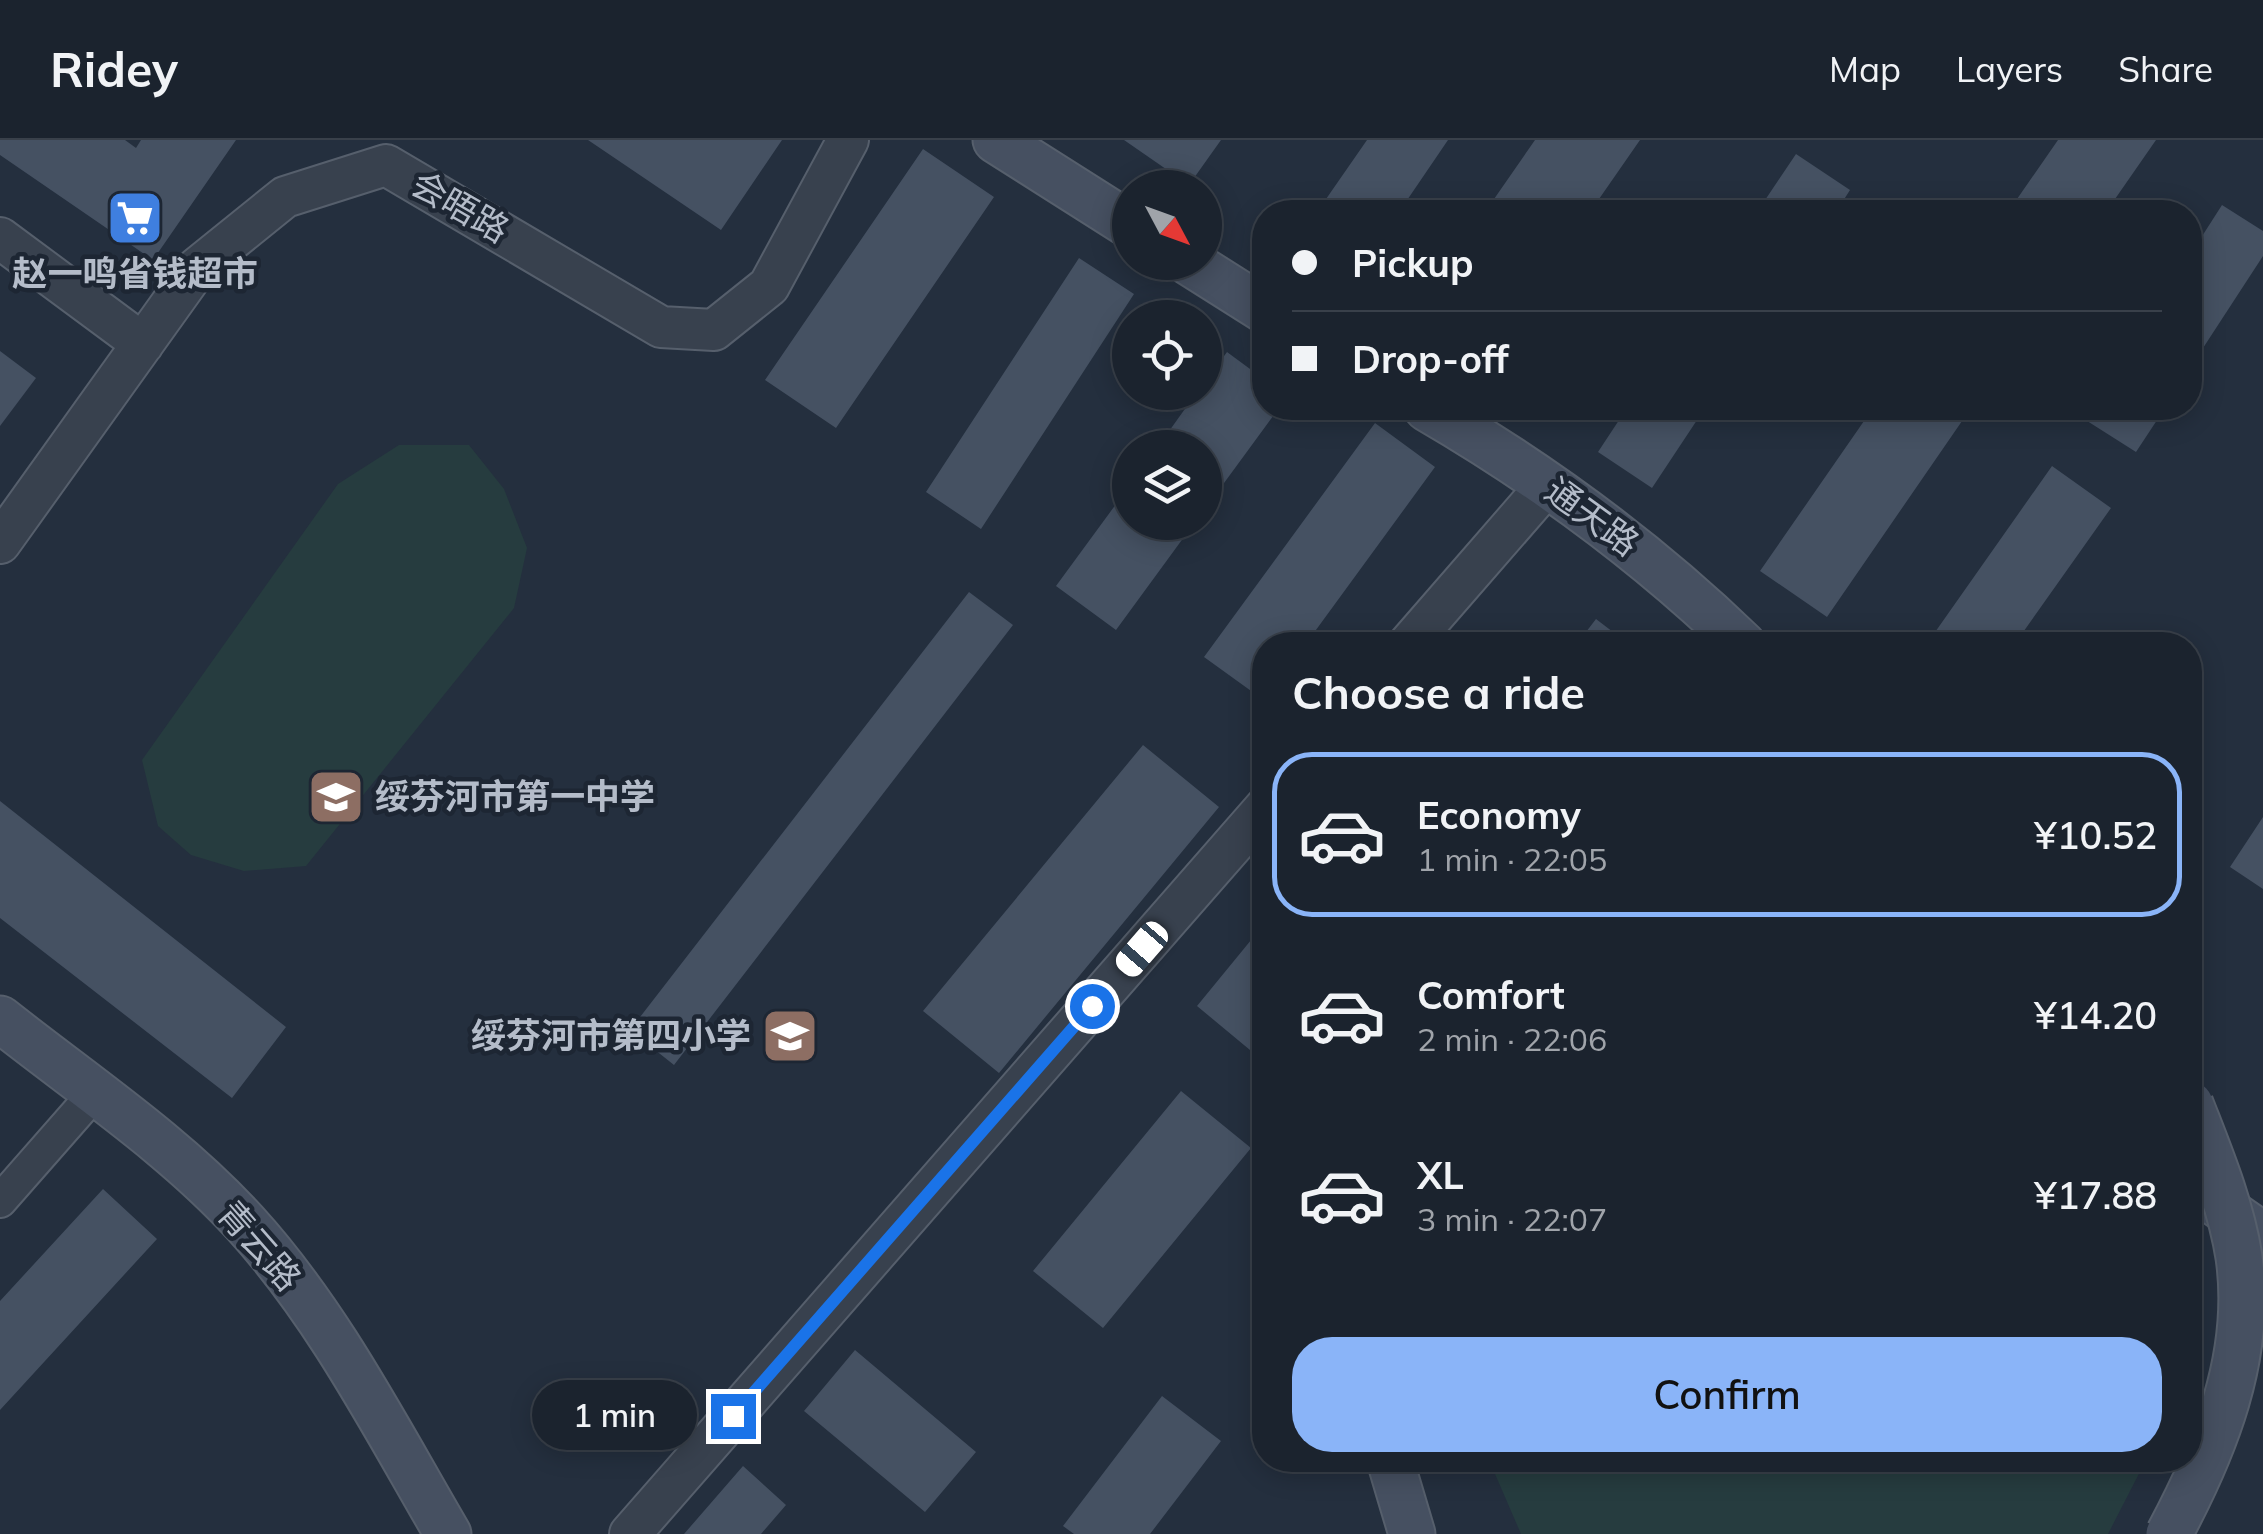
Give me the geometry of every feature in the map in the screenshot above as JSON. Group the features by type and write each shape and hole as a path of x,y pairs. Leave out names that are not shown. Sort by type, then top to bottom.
{"main road":[{"path":"996,140 1112,214"},
{"path":"1218,280 1252,302"},
{"name":"通天路","path":"1446,420 1548,484 1666,571 1730,632"},
{"name":"青云路","path":"0,1019 182,1162 244,1222 292,1280 348,1363 448,1534"},
{"path":"2168,1534 2202,1473 2228,1398 2241,1332 2239,1257 2202,1136"},
{"path":"2202,1193 2263,1236"},
{"path":"1394,1472 1412,1534"}],"street":[{"name":"会晤路","path":"0,543 197,268 284,196 386,165 661,327 714,330 770,286 848,140"},
{"path":"0,238 143,344"},
{"path":"1419,632 1548,484"},
{"path":"630,1534 1252,823"},
{"path":"0,1201 94,1094"}],"green space":[{"path":"399,445 469,445 504,489 527,548 514,608 306,866 244,871 191,855 158,826 142,760 338,484"},
{"path":"1494,1472 2140,1472 2108,1534 1521,1534"}],"building":[{"path":"0,140 125,140 136,148 141,140 236,140 153,260 0,155"},
{"path":"588,140 782,140 721,230"},
{"path":"1124,140 1221,140 1200,170 1167,170"},
{"path":"1367,140 1448,140 1407,200 1325,200"},
{"path":"1535,140 1640,140 1598,200 1493,200"},
{"path":"2058,140 2156,140 2114,200 2016,200"},
{"path":"923,149 994,197 836,428 765,380"},
{"path":"1796,154 1850,190 1844,200 1765,200"},
{"path":"2222,205 2263,231 2263,256 2202,350 2202,236"},
{"path":"1079,258 1134,294 1130,300 1112,300 1112,328 981,529 926,492"},
{"path":"0,351 36,378 0,426"},
{"path":"1227,352 1252,370 1252,420 1270,420 1222,486 1222,430 1170,430 1184,410 1222,410 1222,359"},
{"path":"1619,420 1697,420 1652,488 1598,452"},
{"path":"1865,420 1963,420 1827,617 1760,571"},
{"path":"2086,420 2157,420 2136,452"},
{"path":"1375,423 1435,467 1314,632 1252,632 1252,692 1204,657"},
{"path":"2052,466 2111,508 2023,632 1935,632"},
{"path":"1112,510 1112,540 1182,540 1116,630 1056,586"},
{"path":"969,592 1013,625 674,1065 630,1030"},
{"path":"1596,619 1613,632 1586,632"},
{"path":"1143,745 1219,807 999,1073 923,1011"},
{"path":"0,801 286,1027 232,1098 0,918"},
{"path":"2263,817 2263,889 2230,867"},
{"path":"1252,939 1252,1052 1197,1006"},
{"path":"1181,1091 1251,1148 1103,1328 1033,1271"},
{"path":"103,1189 157,1239 0,1410 0,1301"},
{"path":"855,1350 976,1452 925,1512 804,1411"},
{"path":"1162,1396 1221,1441 1150,1534 1074,1534 1063,1526"},
{"path":"743,1466 786,1505 761,1534 684,1534"}],"place":[{"name":"赵一鸣省钱超市","path":"135,218"},
{"name":"绥芬河市第一中学","path":"336,797"},
{"name":"绥芬河市第四小学","path":"790,1036"}],"route":[{"path":"733,1416 1092,1006"}]}
